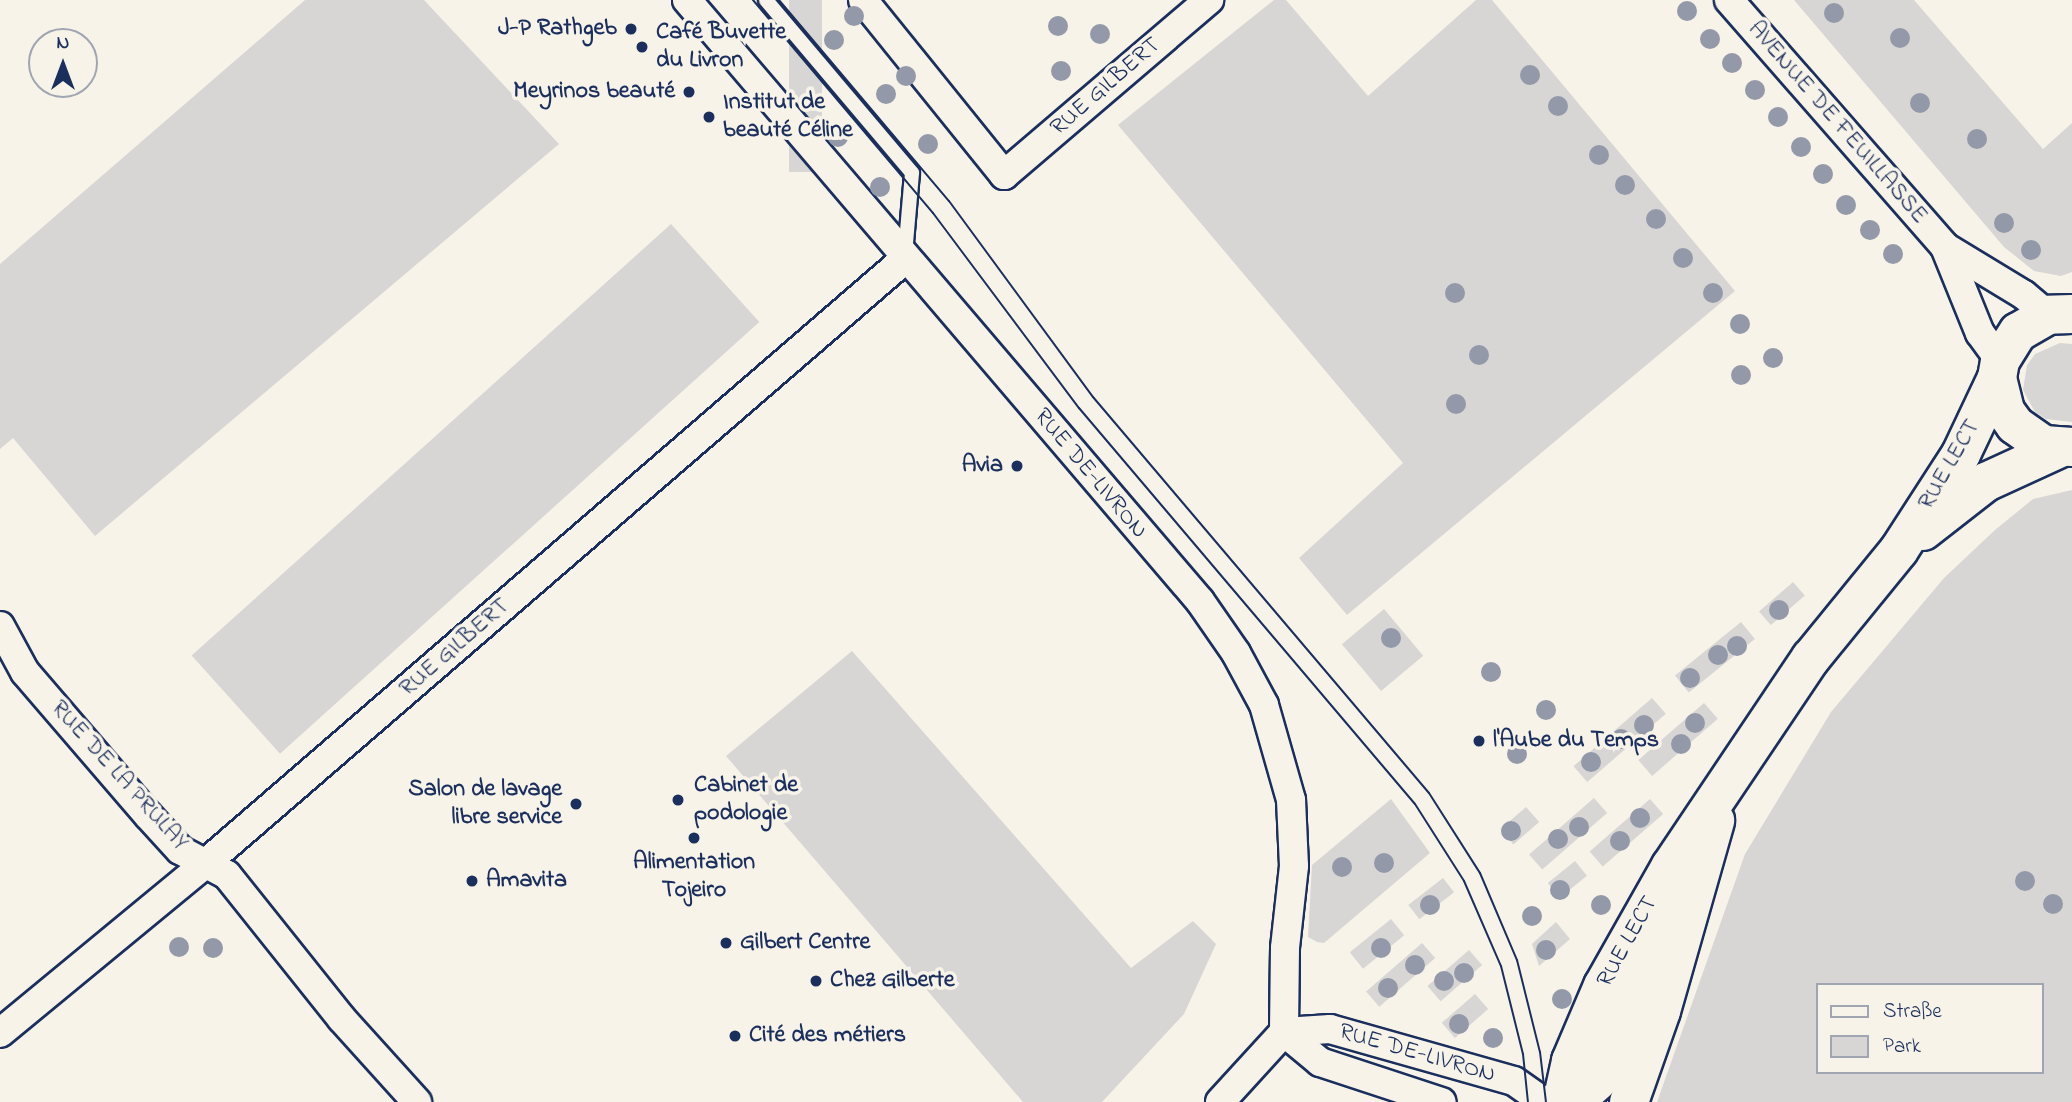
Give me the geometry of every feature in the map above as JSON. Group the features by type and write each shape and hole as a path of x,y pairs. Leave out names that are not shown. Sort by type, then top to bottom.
{"main road":[{"name":"RUE LECT","path":"1562,1102 1570,1061 1602,986 1671,866 1722,796 1811,658 1899,550 1961,454 2018,332 2064,312"},
{"path":"1999,370 2005,411 2015,425 2044,444 2067,447"},
{"name":"RUE LECT","path":"1899,550 1986,482 2067,447"},
{"name":"RUE LECT","path":"1574,1102 1597,1081 1722,796"},
{"name":"RUE LECT","path":"1629,1102 1661,1011 1722,796"}],"street":[{"name":"RUE DE-LIVRON","path":"688,0 905,258 1200,601 1236,653 1264,705 1284,765 1294,828 1284,1032"},
{"name":"RUE GILBERT","path":"863,0 1004,175 1209,0"},
{"name":"AVENUE DE FEUILLASSE","path":"1729,0 1945,247 2024,295 2064,312"},
{"name":"AVENUE DE FEUILLASSE","path":"1945,247 1980,333 1999,370"},
{"name":"RUE GILBERT","path":"0,1033 206,863 905,258"},
{"name":"RUE DE LA PRULAY","path":"0,626 25,672 148,815 180,850 228,874 342,1019 417,1102"},
{"name":"RUE DE-LIVRON","path":"1284,1032 1330,1028 1514,1081 1544,1102"},
{"name":"RUE DE-LIVRON","path":"1284,1032 1321,1062 1435,1101"},
{"path":"1220,1102 1284,1032"}],"lane":[{"path":"766,0 912,173 905,258"}],"green space":[{"path":"305,0 424,0 559,144 95,536 13,438 0,449 0,264"},
{"path":"789,0 822,0 822,172 789,172"},
{"path":"1274,0 1286,0 1368,96 1476,0 1492,0 1735,291 1347,615 1299,558 1403,463 1118,125"},
{"path":"1794,0 1914,0 2043,149 2072,123 2072,272 2061,276 2034,271 2004,247"},
{"path":"671,224 759,322 280,754 192,656"},
{"path":"2060,343 2072,344 2072,422 2046,419 2035,412 2023,390 2027,365 2035,354"},
{"path":"2072,490 2072,1102 1657,1102 1745,854 1831,712 1944,578 2033,499"},
{"path":"1793,582 1805,596 1771,625 1759,612"},
{"path":"1384,609 1423,656 1381,691 1342,644"},
{"path":"1741,622 1755,639 1689,693 1675,675"},
{"path":"852,651 1131,968 1193,921 1216,944 1184,1014 1102,1102 1023,1102 726,756"},
{"path":"1652,698 1666,714 1587,782 1574,766"},
{"path":"1704,703 1718,719 1652,776 1638,760"},
{"path":"1594,798 1607,813 1542,870 1529,854"},
{"path":"1391,799 1430,853 1324,943 1308,937 1312,865"},
{"path":"1650,799 1663,814 1603,867 1590,851"},
{"path":"1526,807 1539,822 1513,844 1500,829"},
{"path":"1575,861 1587,876 1560,898 1548,883"},
{"path":"1443,878 1454,892 1419,919 1408,905"},
{"path":"1391,919 1404,935 1363,969 1350,952"},
{"path":"1556,922 1570,939 1539,966 1532,944"},
{"path":"1422,943 1435,958 1379,1007 1366,992"},
{"path":"1469,950 1482,965 1441,1001 1427,986"},
{"path":"1475,994 1488,1009 1455,1038 1442,1023"}],"tram line":[{"path":"753,0 933,213 1079,408 1415,804 1464,881 1501,966 1523,1054 1528,1102"},
{"path":"779,0 949,201 1093,397 1429,793 1480,873 1517,960 1540,1052 1546,1102"}],"place":[{"name":"J-P Rathgeb","path":"631,29"},
{"name":"Café Buvette du Livron","path":"642,47"},
{"name":"Meyrinos beauté","path":"689,92"},
{"name":"Institut de beauté Céline","path":"709,117"},
{"name":"Avia","path":"1017,466"},
{"name":"l'Aube du Temps","path":"1479,741"},
{"name":"Cabinet de podologie","path":"678,800"},
{"name":"Salon de lavage libre service","path":"576,804"},
{"name":"Alimentation Tojeiro","path":"694,838"},
{"name":"Amavita","path":"472,881"},
{"name":"Gilbert Centre","path":"726,943"},
{"name":"Chez Gilberte","path":"816,981"},
{"name":"Cité des métiers","path":"735,1036"}]}
